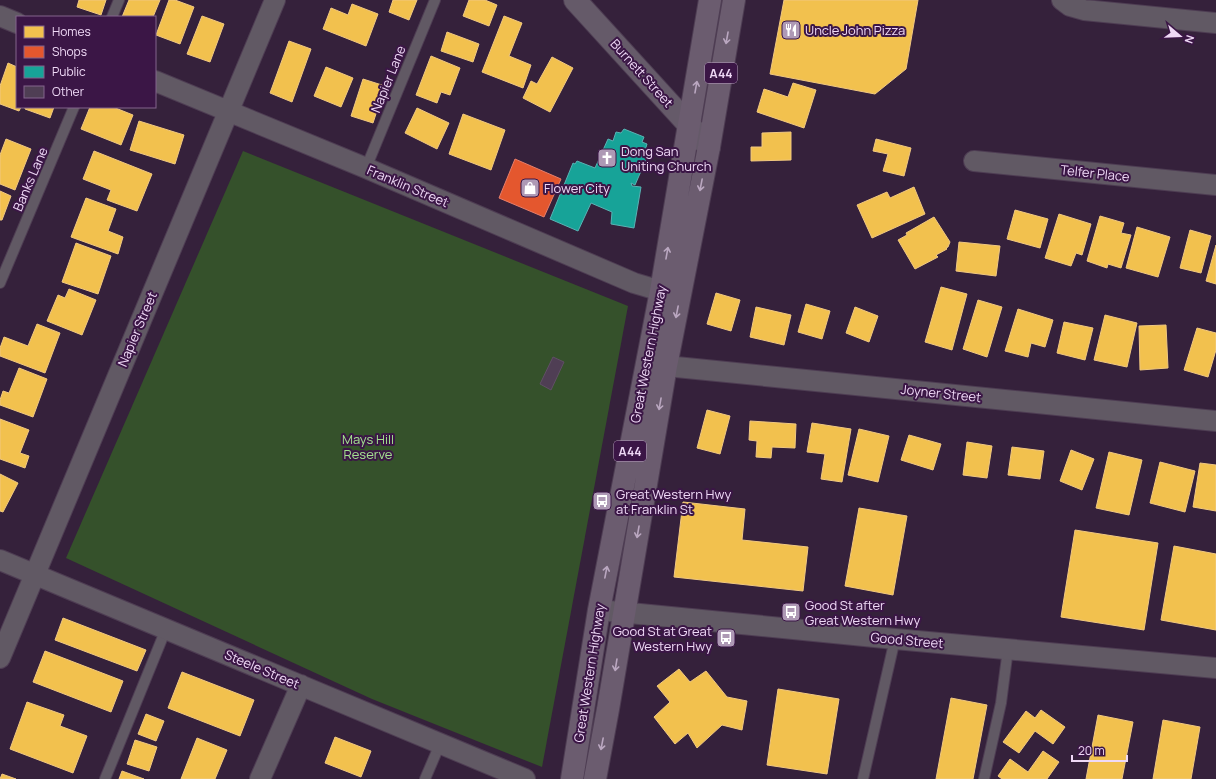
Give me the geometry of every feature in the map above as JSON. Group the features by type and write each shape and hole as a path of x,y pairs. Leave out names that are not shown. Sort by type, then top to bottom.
{"highway":[{"name":"Great Western Highway","path":"572,779 599,610 661,291 710,0"},
{"name":"Great Western Highway","path":"595,779 666,366 709,147 734,0"}],"main road":[{"name":"Burnett Street","path":"575,0 709,147"}],"street":[{"name":"Napier Street","path":"0,658 275,0"},
{"path":"1062,0 1070,6 1084,10 1216,23"},
{"path":"0,16 16,23"},
{"name":"Franklin Street","path":"156,81 366,168 634,283 661,291"},
{"name":"Telfer Place","path":"974,161 1216,185"},
{"name":"Joyner Street","path":"666,366 1216,420"},
{"name":"Steele Street","path":"0,560 525,779"},
{"name":"Good Street","path":"599,610 1216,668"},
{"path":"260,779 301,686"}],"lane":[{"path":"112,16 119,0"},
{"name":"Napier Lane","path":"366,168 435,0"},
{"name":"Banks Lane","path":"0,283 74,108"},
{"path":"105,779 166,629"},
{"path":"864,779 895,639"},
{"path":"984,779 1001,703 1008,649"},
{"path":"425,779 440,744"}],"green space":[{"name":"Mays Hill Reserve","path":"243,151 628,306 542,767 372,699 66,558"}],"building: Homes":[{"path":"79,0 106,0 101,15 77,7"},
{"path":"129,0 160,0 153,16 122,16"},
{"path":"169,0 175,0 194,7 180,44 156,35"},
{"path":"393,0 417,0 409,20 389,12"},
{"path":"469,0 485,0 497,5 489,26 463,16"},
{"path":"784,0 918,0 906,69 875,94 770,74"},
{"path":"352,4 378,14 366,46 323,29 331,8 348,15"},
{"path":"202,16 224,24 210,62 187,54"},
{"path":"504,16 522,23 509,56 531,65 523,88 482,72"},
{"path":"447,32 479,44 473,62 441,51"},
{"path":"289,41 311,49 292,102 270,93"},
{"path":"431,56 460,68 450,95 441,92 437,103 416,95"},
{"path":"552,57 573,68 550,112 523,98 531,81 537,84"},
{"path":"8,63 16,67 16,108 20,108 19,111 0,104 0,86"},
{"path":"326,67 353,78 341,107 314,96"},
{"path":"363,79 385,86 373,123 351,116"},
{"path":"793,83 816,90 804,128 757,112 764,89 788,97"},
{"path":"25,108 54,108 50,118"},
{"path":"90,108 116,108 133,115 121,145 81,129"},
{"path":"417,108 449,123 437,149 405,133"},
{"path":"463,114 505,130 491,170 449,154"},
{"path":"139,121 184,135 175,164 130,150"},
{"path":"791,132 791,160 751,161 751,147 762,147 762,133"},
{"path":"6,139 31,149 15,190 0,184 0,155"},
{"path":"876,139 911,148 904,176 883,171 888,154 873,151"},
{"path":"94,151 152,174 137,211 107,200 111,190 83,179"},
{"path":"914,187 925,214 872,238 857,205 887,192 890,198"},
{"path":"0,191 11,196 2,220 0,220"},
{"path":"86,198 116,209 108,231 123,237 118,254 71,237"},
{"path":"1015,210 1048,219 1040,248 1007,239"},
{"path":"1059,214 1091,224 1082,255 1076,253 1071,266 1045,258"},
{"path":"1100,216 1124,223 1121,233 1131,235 1121,268 1108,264 1107,268 1087,261"},
{"path":"934,217 950,242 946,248 947,249 936,255 938,257 915,269 898,240 907,235 906,233"},
{"path":"1137,227 1170,237 1158,277 1126,268"},
{"path":"1190,230 1211,236 1201,273 1180,268"},
{"path":"959,242 1000,246 996,276 956,271"},
{"path":"76,243 111,256 98,294 62,282"},
{"path":"1216,245 1216,284 1206,281"},
{"path":"941,287 967,294 952,350 925,342"},
{"path":"69,289 96,300 82,335 47,321 58,295 65,298"},
{"path":"716,293 740,300 731,331 707,324"},
{"path":"978,300 1002,307 987,357 963,349"},
{"path":"806,304 830,311 822,339 798,332"},
{"path":"756,307 791,315 784,345 750,337"},
{"path":"855,307 878,316 869,342 846,333"},
{"path":"1018,309 1053,320 1045,347 1031,343 1028,357 1005,351"},
{"path":"1105,315 1137,323 1127,367 1094,360"},
{"path":"1064,322 1093,328 1085,360 1057,353"},
{"path":"37,324 60,333 45,373 0,356 0,348 4,337 28,346"},
{"path":"1166,325 1168,368 1140,370 1139,326"},
{"path":"1197,328 1216,333 1216,350 1208,377 1184,370"},
{"path":"19,368 47,379 33,417 0,405 3,391 9,393"},
{"path":"707,410 730,416 720,454 697,448"},
{"path":"0,419 29,430 20,453 29,456 25,468 0,459"},
{"path":"750,421 796,424 795,448 772,447 771,458 756,457 757,441 749,440"},
{"path":"812,423 851,429 842,482 821,479 825,454 807,452"},
{"path":"859,429 889,436 878,482 848,475"},
{"path":"909,435 941,444 933,470 901,460"},
{"path":"967,442 992,446 987,478 963,475"},
{"path":"1012,447 1044,451 1040,479 1008,475"},
{"path":"1071,450 1094,459 1082,490 1060,481"},
{"path":"1109,452 1142,460 1129,515 1096,508"},
{"path":"1160,462 1195,471 1185,512 1150,503"},
{"path":"1200,463 1216,465 1216,511 1193,507"},
{"path":"0,474 18,483 3,512 0,511"},
{"path":"683,502 745,509 742,540 808,547 803,591 674,577"},
{"path":"859,508 907,516 893,595 845,586"},
{"path":"1075,530 1158,543 1144,630 1061,617"},
{"path":"1174,546 1216,554 1216,630 1161,620"},
{"path":"63,618 146,650 137,671 55,640"},
{"path":"45,651 123,681 111,712 33,682"},
{"path":"679,669 690,682 706,671 727,697 747,701 742,730 722,725 697,748 688,733 675,744 654,717 670,702 657,686"},
{"path":"182,672 254,700 240,736 168,708"},
{"path":"778,689 839,699 827,774 767,765"},
{"path":"951,698 987,705 973,779 936,779"},
{"path":"27,702 64,715 60,726 87,736 73,773 10,749"},
{"path":"1041,710 1065,727 1053,744 1035,731 1019,753 1003,742 1026,711 1035,718"},
{"path":"146,714 164,721 156,741 138,734"},
{"path":"1098,715 1133,722 1122,779 1086,779"},
{"path":"1163,720 1200,727 1191,779 1153,779"},
{"path":"335,737 371,751 361,777 325,763"},
{"path":"197,738 227,750 215,779 181,779"},
{"path":"135,740 157,747 149,771 127,764"},
{"path":"1043,751 1059,762 1047,779 1002,779 998,776 1010,759 1028,772"},
{"path":"122,771 144,779 119,779"},
{"path":"2,774 16,779 0,779"}],"building: Shops":[{"name":"Flower City","path":"515,159 561,179 544,217 499,198"}],"building: Public":[{"path":"624,129 644,137 642,142 647,144 644,154 648,155 635,185 631,183 632,186 641,187 634,228 611,224 612,212 591,203 578,231 550,219 573,163 575,164 577,161 595,168 608,139 613,141 616,132 621,133"}],"building: Other":[{"path":"553,357 564,362 551,390 540,384"}],"place":[{"name":"Uncle John Pizza","path":"791,30"},
{"name":"Dong San Uniting Church","path":"607,158"},
{"name":"Flower City","path":"530,188"},
{"name":"Great Western Hwy at Franklin St","path":"602,501"},
{"name":"Good St after Great Western Hwy","path":"791,612"},
{"name":"Good St at Great Western Hwy","path":"726,638"}]}
